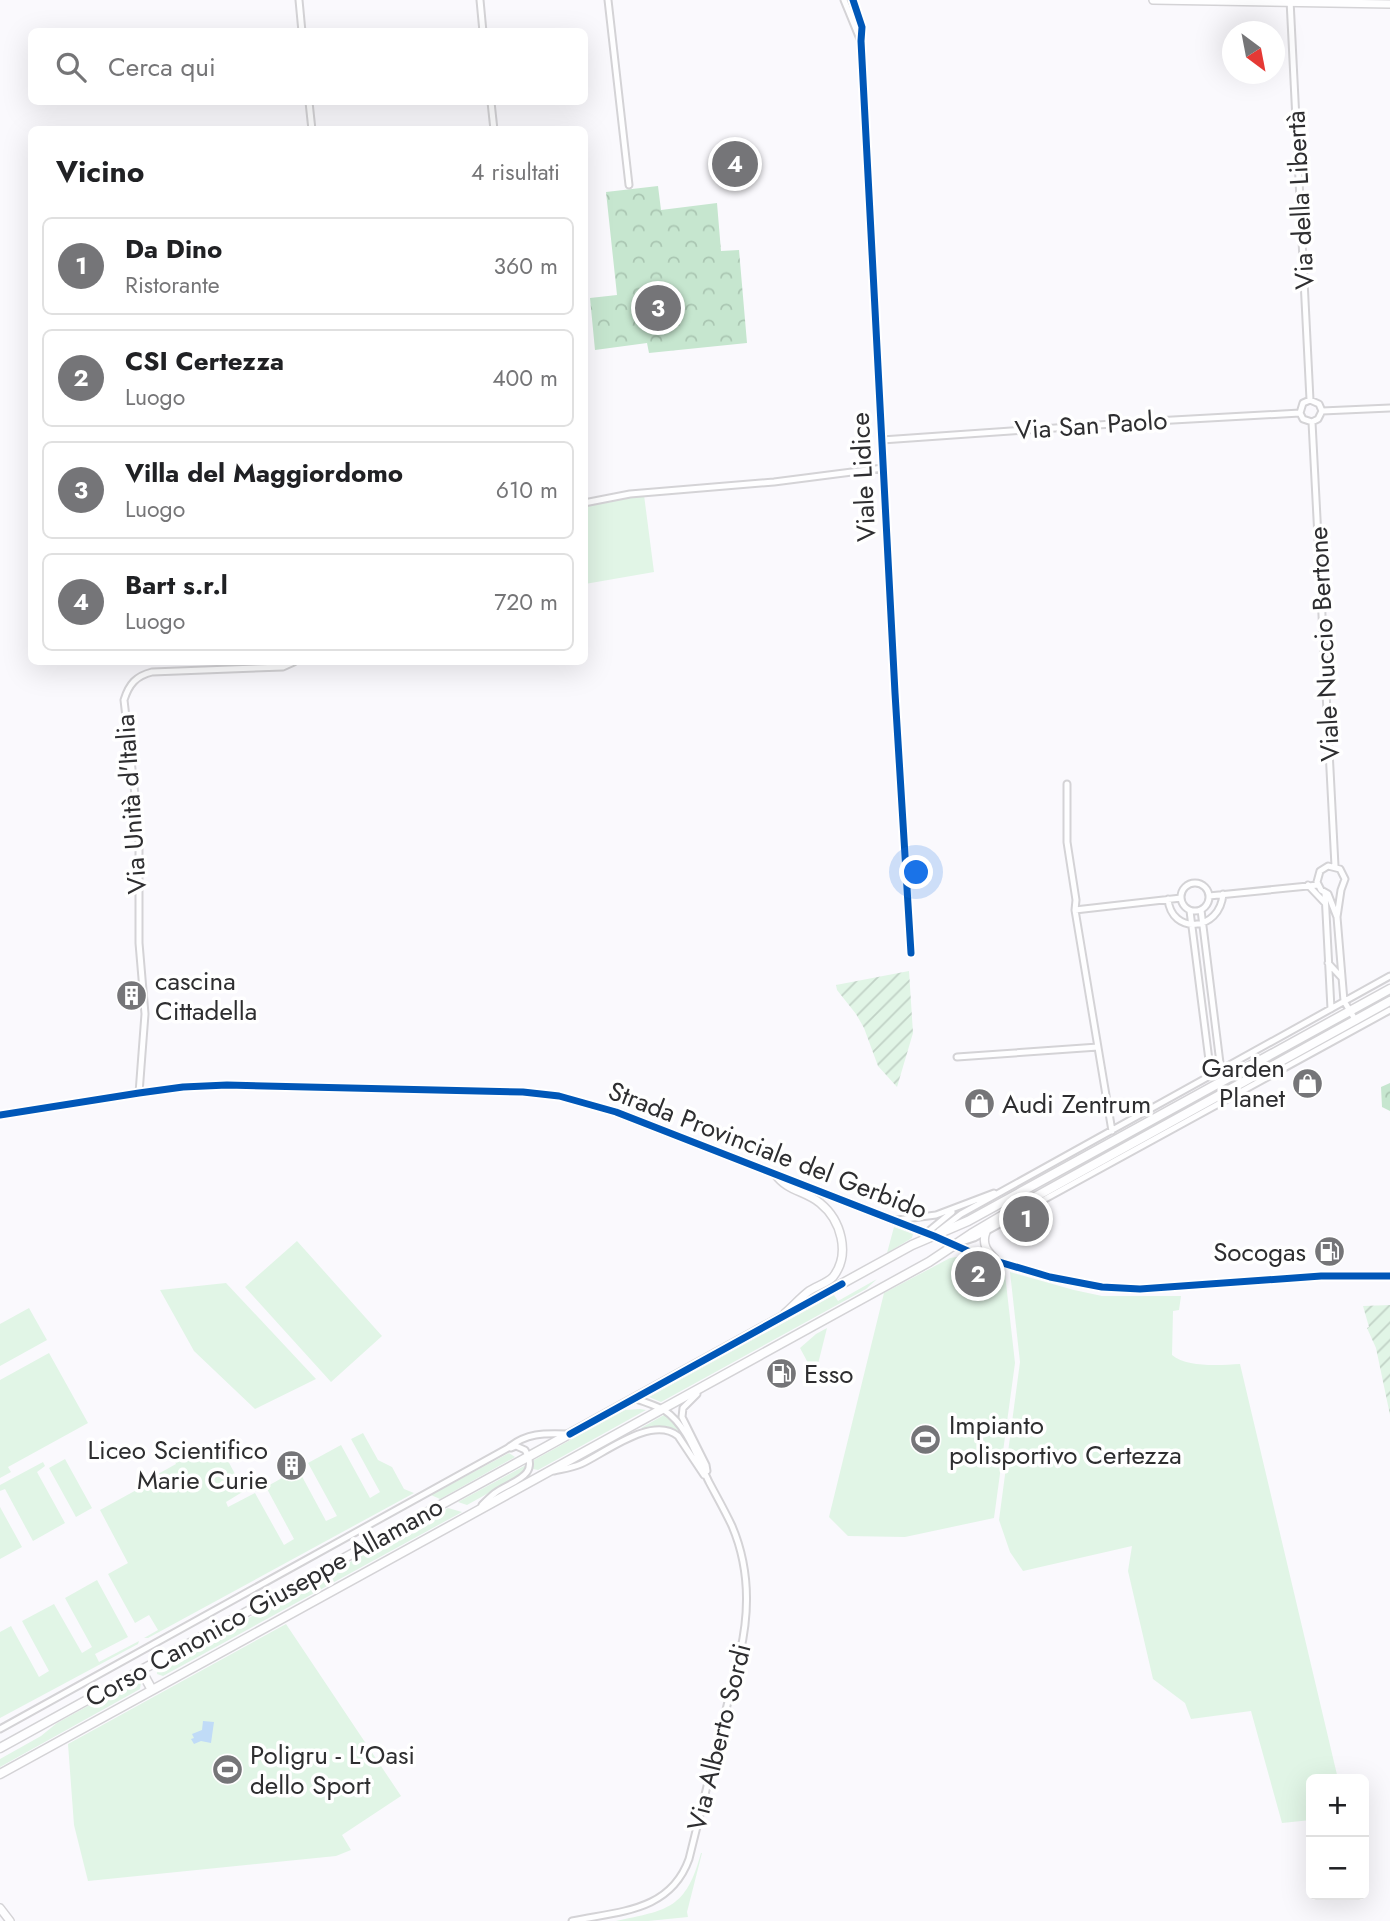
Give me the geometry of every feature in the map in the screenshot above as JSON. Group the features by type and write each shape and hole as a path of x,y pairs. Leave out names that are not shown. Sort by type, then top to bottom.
{"main road":[{"name":"Corso Canonico Giuseppe Allamano","path":"0,1748 930,1234 968,1221 1390,989"},
{"name":"Corso Canonico Giuseppe Allamano","path":"0,1774 929,1262 1015,1208 1358,1023 1390,1001"},
{"path":"141,1670 152,1690"}],"street":[{"path":"299,0 302,28"},
{"path":"480,0 484,28"},
{"path":"608,0 629,185"},
{"name":"Viale Lidice","path":"844,0 861,41"},
{"name":"Viale Lidice","path":"853,0 862,27 883,468 911,953"},
{"path":"1153,0 1390,5"},
{"name":"Via della Libertà","path":"1290,2 1310,400"},
{"path":"309,105 312,126"},
{"path":"491,105 494,126"},
{"path":"1310,400 1319,404 1322,411 1318,419 1312,422 1303,419 1300,413 1304,403 1310,400"},
{"path":"1322,411 1390,408"},
{"name":"Via San Paolo","path":"882,440 1300,413"},
{"name":"Viale Nuccio Bertone","path":"1312,422 1335,866 1344,874 1345,879 1337,917 1344,1001 1358,1023"},
{"path":"588,502 630,494 774,482 883,468"},
{"name":"Via Unità d'Italia","path":"139,1093 145,1014 139,943 139,844 124,700 127,690 142,674 152,672 287,665"},
{"path":"1067,784 1067,842 1076,900 1075,910 1112,1131"},
{"path":"1209,896 1318,885 1320,871 1328,866 1335,866"},
{"path":"1190,911 1201,910 1208,903 1209,896 1204,886 1189,884 1184,888 1181,898 1182,904 1190,911 1211,1076"},
{"path":"1308,885 1325,903"},
{"name":"Viale Nuccio Bertone","path":"1318,885 1327,894 1337,917"},
{"path":"1331,1009 1325,903 1327,894 1335,894 1341,890"},
{"path":"1168,899 1170,909 1176,917 1192,925 1203,923 1215,916 1221,906 1223,894"},
{"path":"1075,910 1181,898"},
{"path":"1201,910 1221,1070"},
{"path":"1328,963 1342,978"},
{"name":"Corso Canonico Giuseppe Allamano","path":"930,1234 961,1214 1390,976"},
{"name":"Corso Canonico Giuseppe Allamano","path":"955,1245 974,1238 1358,1023 1390,1010"},
{"path":"957,1057 1098,1047"},
{"name":"Strada Provinciale del Gerbido","path":"0,1115 183,1087 227,1085 542,1093 596,1105 930,1234 974,1254 1071,1282 1127,1289 1321,1276 1390,1276"},
{"path":"774,1174 783,1185 811,1197 829,1211 839,1229 842,1248 841,1259 833,1276 808,1292 778,1319"},
{"name":"Corso Canonico Giuseppe Allamano","path":"893,1220 936,1215 1004,1190"},
{"name":"Corso Canonico Giuseppe Allamano","path":"930,1234 957,1208"},
{"path":"986,1231 984,1244 998,1262"},
{"name":"Via Alberto Sordi","path":"708,1481 706,1465 684,1422 682,1412 691,1398 717,1379"},
{"name":"Via Alberto Sordi","path":"634,1398 662,1409 679,1425 703,1466 708,1481"},
{"name":"Via Alberto Sordi","path":"546,1473 581,1464 631,1437 651,1430 674,1432 708,1481 733,1528 746,1579 747,1616 740,1653 689,1859 677,1882 660,1898 635,1908 572,1921"},
{"name":"Corso Canonico Giuseppe Allamano","path":"0,1729 515,1442 533,1434 570,1434"},
{"path":"508,1448 521,1447 529,1457"},
{"name":"Corso Canonico Giuseppe Allamano","path":"475,1512 495,1493 525,1475 529,1469 529,1457"},
{"path":"0,1908 10,1921"}],"green space":[{"path":"658,186 661,210 717,203 721,251 739,250 747,343 649,353 647,343 595,350 590,298 617,295 606,192"},
{"path":"644,495 654,572 588,583 588,504"},
{"path":"909,971 913,1033 897,1087 878,1066 864,1028 836,985"},
{"path":"1390,1083 1390,1111 1382,1107 1381,1087"},
{"path":"894,1227 913,1234 912,1238 887,1253"},
{"path":"297,1241 382,1336 331,1382 245,1287"},
{"name":"Impianto polisportivo Certezza","path":"957,1257 1005,1274 1015,1363 994,1518 905,1537 848,1536 829,1517 884,1293 950,1258"},
{"path":"1010,1272 1102,1296 1181,1296 1179,1310 1173,1311 1172,1355 1195,1364 1240,1364 1337,1774 1306,1774 1306,1821 1282,1823 1251,1711 1191,1719 1185,1703 1153,1679 1128,1571 1132,1546 1023,1571 1010,1552 999,1520 1020,1362"},
{"path":"877,1279 866,1289 661,1402 649,1397 834,1295 838,1301"},
{"path":"226,1283 316,1379 255,1409 194,1351 160,1290"},
{"path":"1390,1305 1390,1415 1376,1348 1367,1328 1369,1327 1363,1306"},
{"path":"29,1308 47,1340 0,1366 0,1324"},
{"path":"827,1328 815,1376 800,1348"},
{"path":"49,1353 88,1423 8,1467 11,1472 0,1478 0,1380"},
{"path":"625,1410 646,1410 538,1470 533,1469 534,1460"},
{"path":"664,1415 673,1421 682,1434 662,1426 641,1428"},
{"path":"363,1433 378,1460 392,1467 404,1489 414,1493 144,1638 158,1630 149,1615 135,1623 108,1574 128,1563 100,1510 151,1482 149,1479 176,1464 173,1457 178,1454 183,1462 218,1442 244,1491 226,1502 228,1507 255,1493 284,1545 294,1539 266,1487 298,1469 326,1521 337,1516 308,1463 341,1445 370,1498 380,1492 351,1439"},
{"path":"509,1453 515,1457 440,1499 431,1495"},
{"path":"65,1459 92,1508 76,1517 49,1468"},
{"path":"43,1462 45,1466 37,1472 65,1523 33,1541 5,1489 0,1491 0,1485"},
{"path":"526,1465 521,1475 467,1505 458,1502"},
{"path":"0,1507 22,1547 0,1559"},
{"path":"448,1508 462,1512 163,1676 157,1674 158,1668"},
{"path":"97,1580 128,1637 95,1654 99,1662 139,1641 138,1644 0,1718 0,1632 11,1626 39,1677 49,1671 22,1621 54,1604 82,1653 92,1647 65,1598"},
{"name":"Poligru - L'Oasi dello Sport","path":"286,1624 401,1796 342,1835 351,1850 336,1856 88,1881 74,1825 68,1744"},
{"path":"135,1680 141,1683 140,1689 0,1767 0,1759 41,1736 57,1723"},
{"path":"701,1853 688,1917 616,1921 649,1914 672,1904 689,1886"}],"water":[{"path":"203,1721 214,1722 211,1743 201,1741 194,1744 192,1734 202,1730"}],"cycle path":[{"path":"853,0 862,27 895,693 911,953"},
{"path":"0,1115 183,1087 227,1085 523,1092 559,1096 616,1112 979,1256 1050,1277 1102,1287 1140,1289 1321,1276 1390,1276"},
{"path":"570,1434 842,1284"}],"place":[{"name":"Bart s.r.l","path":"735,164"},
{"name":"Villa del Maggiordomo","path":"658,308"},
{"name":"cascina Cittadella","path":"132,996"},
{"name":"Garden Planet","path":"1308,1083"},
{"name":"Audi Zentrum","path":"979,1104"},
{"name":"Da Dino","path":"1026,1219"},
{"name":"Socogas","path":"1329,1252"},
{"name":"CSI Certezza","path":"978,1274"},
{"name":"Esso","path":"781,1374"},
{"name":"Impianto polisportivo Certezza","path":"926,1440"},
{"name":"Liceo Scientifico Marie Curie","path":"291,1465"},
{"name":"Poligru - L'Oasi dello Sport","path":"227,1770"}]}
